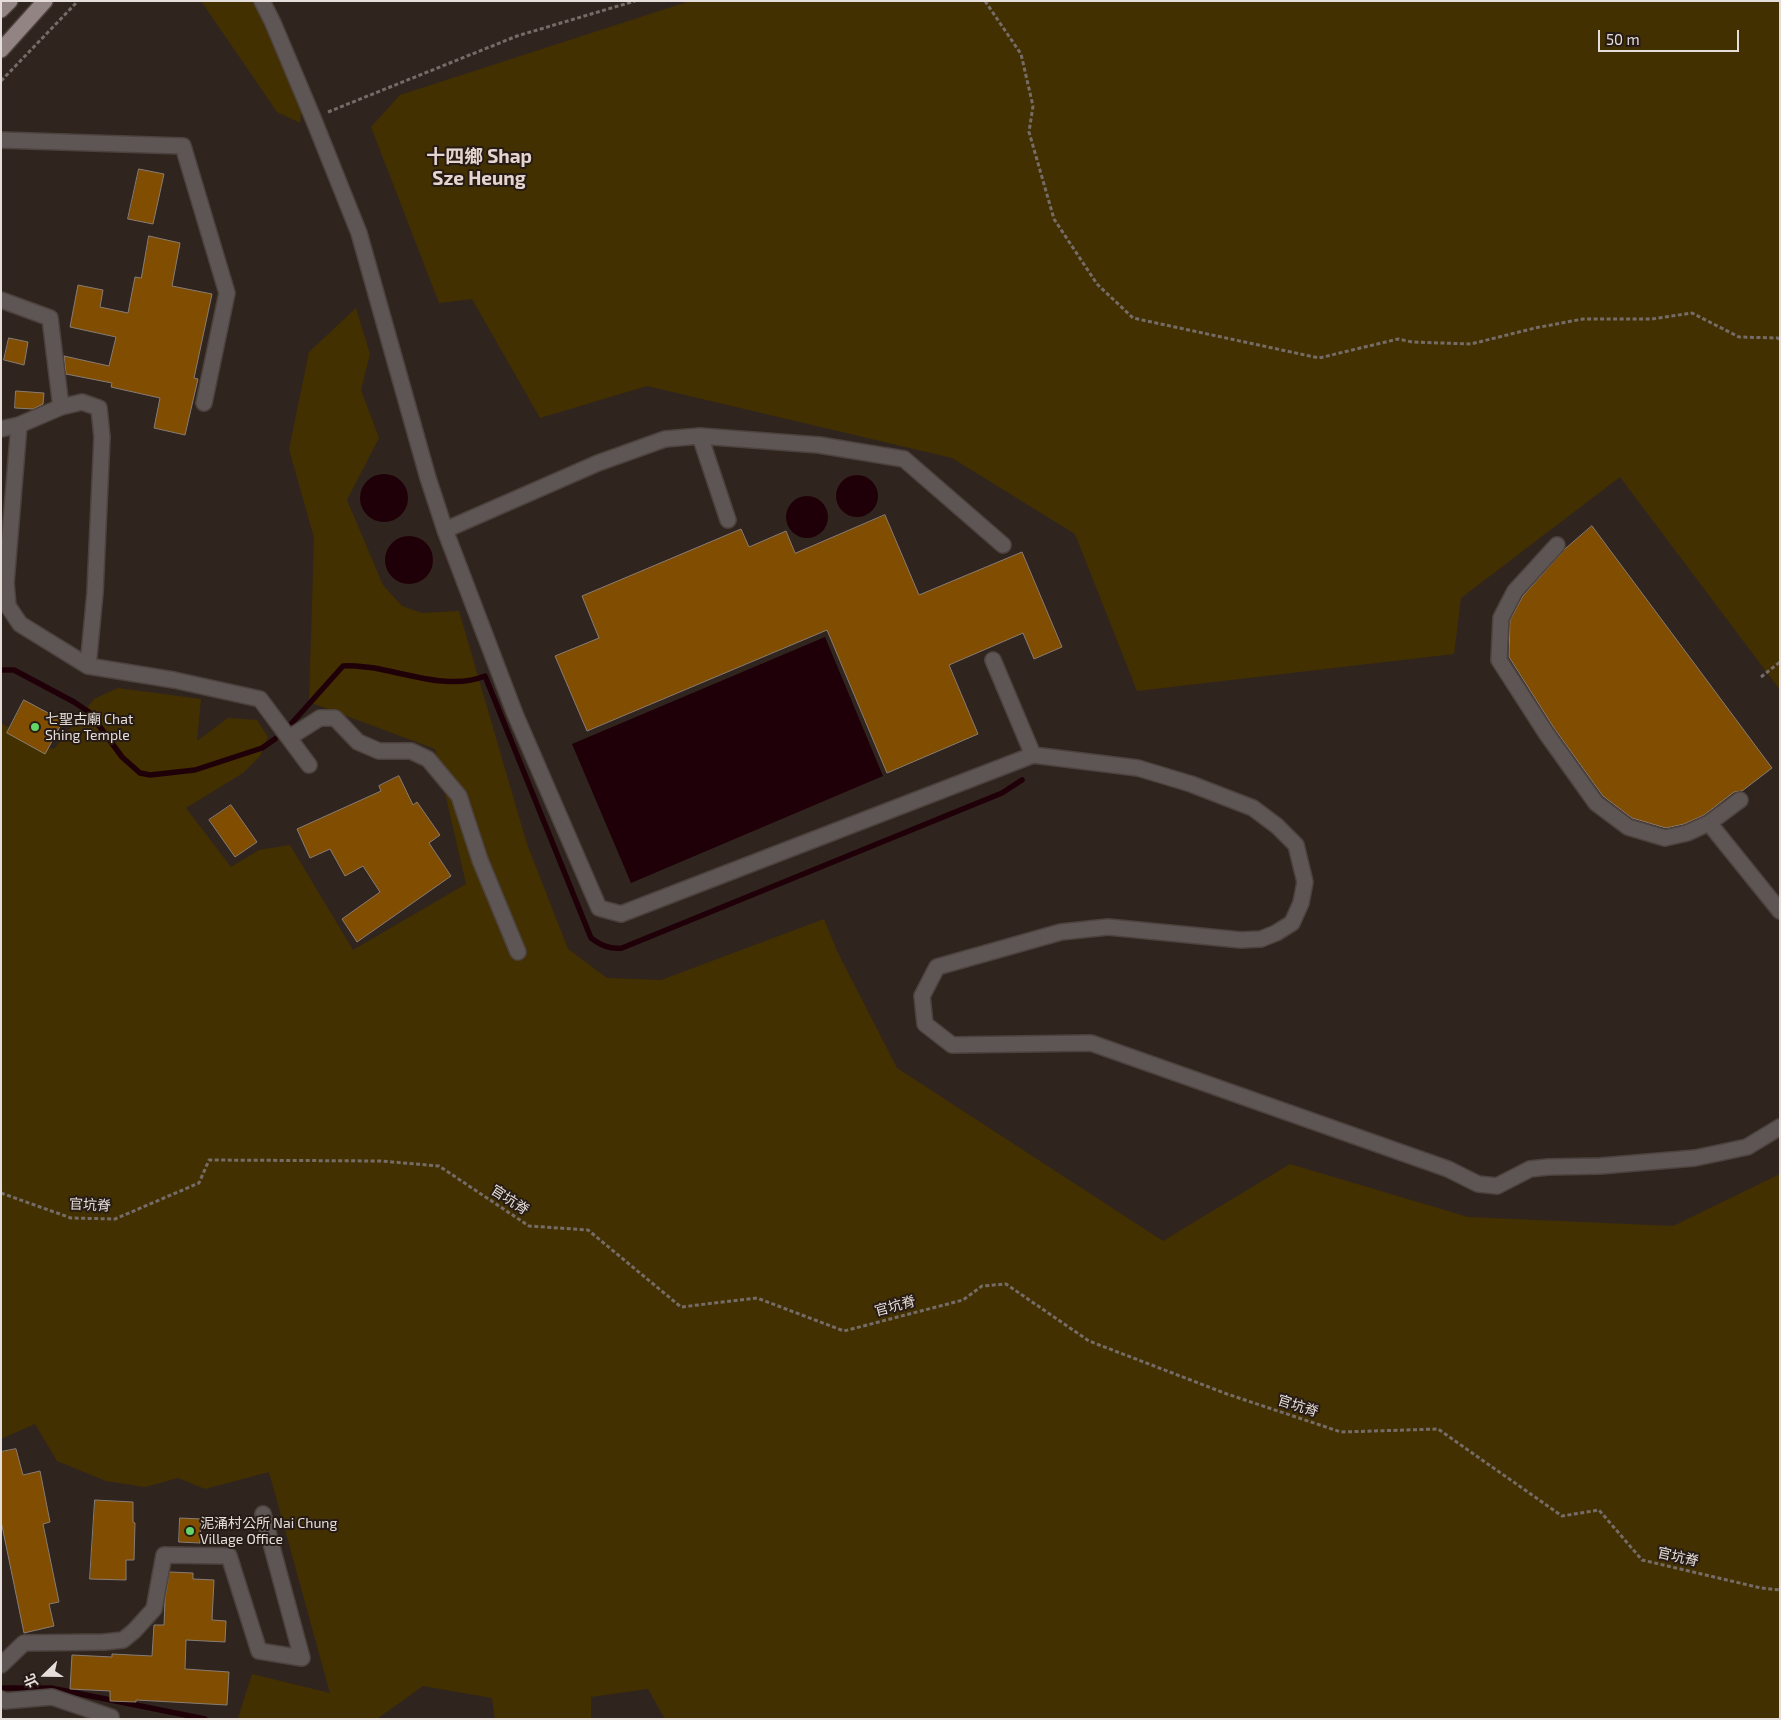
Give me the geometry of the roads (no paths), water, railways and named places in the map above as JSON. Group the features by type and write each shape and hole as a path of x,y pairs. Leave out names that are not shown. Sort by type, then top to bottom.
{"main road":[{"path":"1,10 10,1"},
{"path":"1,50 45,1"}],"street":[{"path":"262,1 313,118 359,233 428,478 445,530 515,714 599,908 621,914 1033,755 1138,768 1191,784 1253,808 1278,826 1296,845 1305,882 1301,903 1292,923 1261,939 1241,940 1108,928 1061,932 937,967 922,996 925,1024 952,1045 1091,1044 1439,1166 1478,1184 1497,1186 1530,1169 1548,1166 1600,1166 1694,1158 1747,1146 1780,1127"},
{"path":"1,140 183,146 226,293 204,403"},
{"path":"1,300 50,318 61,407"},
{"path":"1,429 19,425 61,407 82,402 99,408 102,436 96,593 88,666"},
{"path":"19,425 5,546 8,606 20,624 88,666 174,680 260,699 309,764"},
{"path":"445,530 606,460 665,439 700,436 819,445 904,459 1003,544"},
{"path":"700,436 728,520"},
{"path":"1557,545 1515,591 1501,618 1499,660 1546,733 1596,802 1628,827 1664,838 1687,833 1709,824 1740,800"},
{"path":"993,660 1033,755"},
{"path":"290,737 320,718 335,718 358,742 379,751 411,751 428,759 459,796 480,860 518,952"},
{"path":"1709,824 1780,912"},
{"path":"1,1665 24,1643 123,1640 154,1608 164,1555 229,1556 259,1651 302,1658 263,1514"},
{"path":"1,1699 5,1701 52,1697 111,1717 111,1719"}],"waterway":[{"path":"291,724 343,666 374,668 430,680 444,681 459,682 485,676 591,938 602,945 613,948 622,948 1002,793 1022,780"},
{"path":"1,670 14,670 89,712 122,757 140,773 150,775 195,770 262,748 275,739"},
{"path":"1,1688 51,1688 205,1719"}],"place":[{"name":"七聖古廟 Chat Shing Temple","path":"35,727"},
{"name":"泥涌村公所 Nai Chung Village Office","path":"190,1531"}],"district":[{"name":"十四鄉 Shap Sze Heung","path":"479,168"}]}
